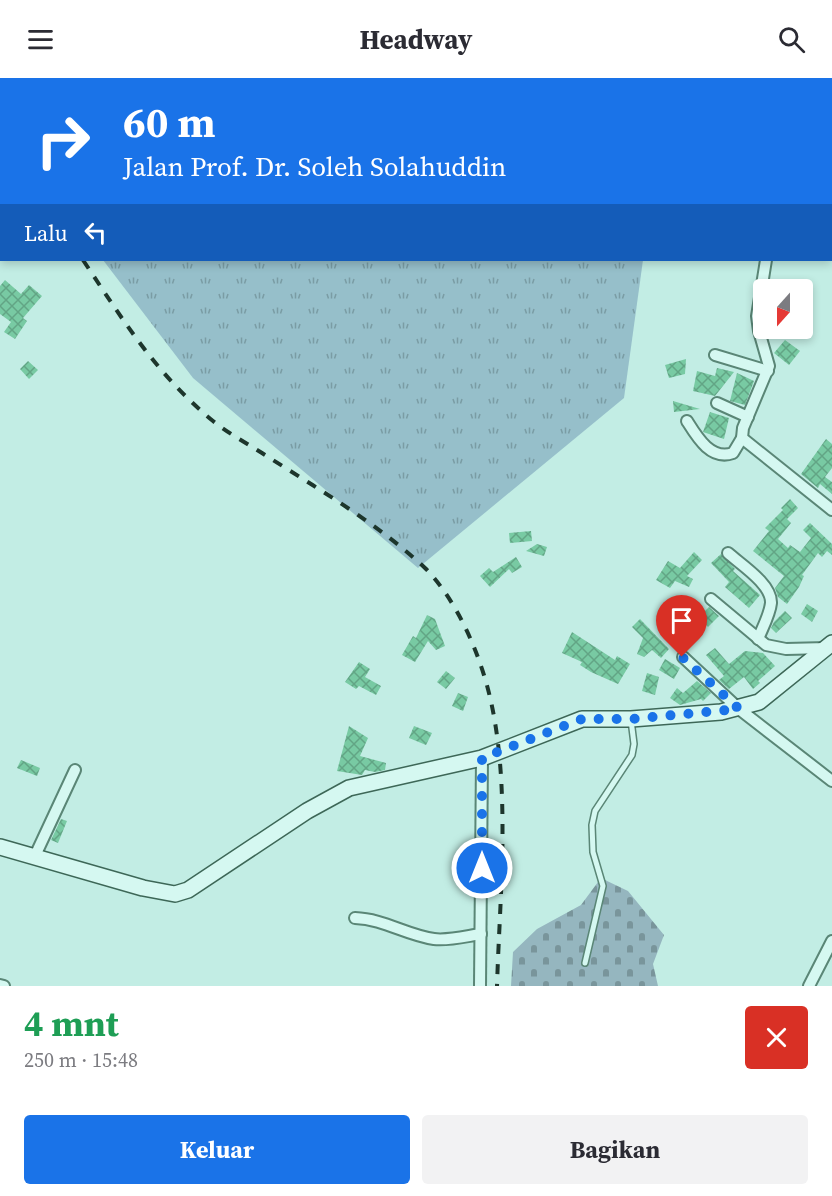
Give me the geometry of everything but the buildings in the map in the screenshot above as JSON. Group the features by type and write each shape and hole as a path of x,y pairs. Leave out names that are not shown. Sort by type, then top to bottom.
{"street":[{"path":"687,421 697,439 716,453 733,453 742,438 748,417 768,371 757,316 766,261"},
{"path":"715,356 768,371"},
{"path":"717,403 748,417"},
{"path":"742,438 832,510"},
{"path":"728,553 763,585 770,595 771,603 758,639"},
{"path":"711,599 730,612 758,639 778,648 830,645"},
{"path":"0,847 34,858 175,894 188,890 307,811 349,788 482,758 582,719 631,719 739,709 759,702 830,645"},
{"path":"682,657 739,709 832,781"},
{"path":"480,986 482,758"},
{"path":"34,858 75,770"},
{"path":"355,918 388,922 410,933 436,939 482,934"},
{"path":"809,986 832,941"}],"lane":[{"path":"585,963 603,885 593,852 592,825 595,811 632,755 634,737 631,719"}],"green space":[{"path":"104,261 643,261 624,398 418,568 193,378"},
{"path":"605,880 628,891 664,935 653,964 658,986 511,986 513,952 537,929 581,905 598,882"}],"railway":[{"path":"84,261 157,365 193,403 225,430 326,493 387,536 425,568 443,589 458,614 481,666 498,742 503,824 497,986"}],"route":[{"path":"482,868 482,758 582,719 607,717 631,719 739,709 682,657"}]}
